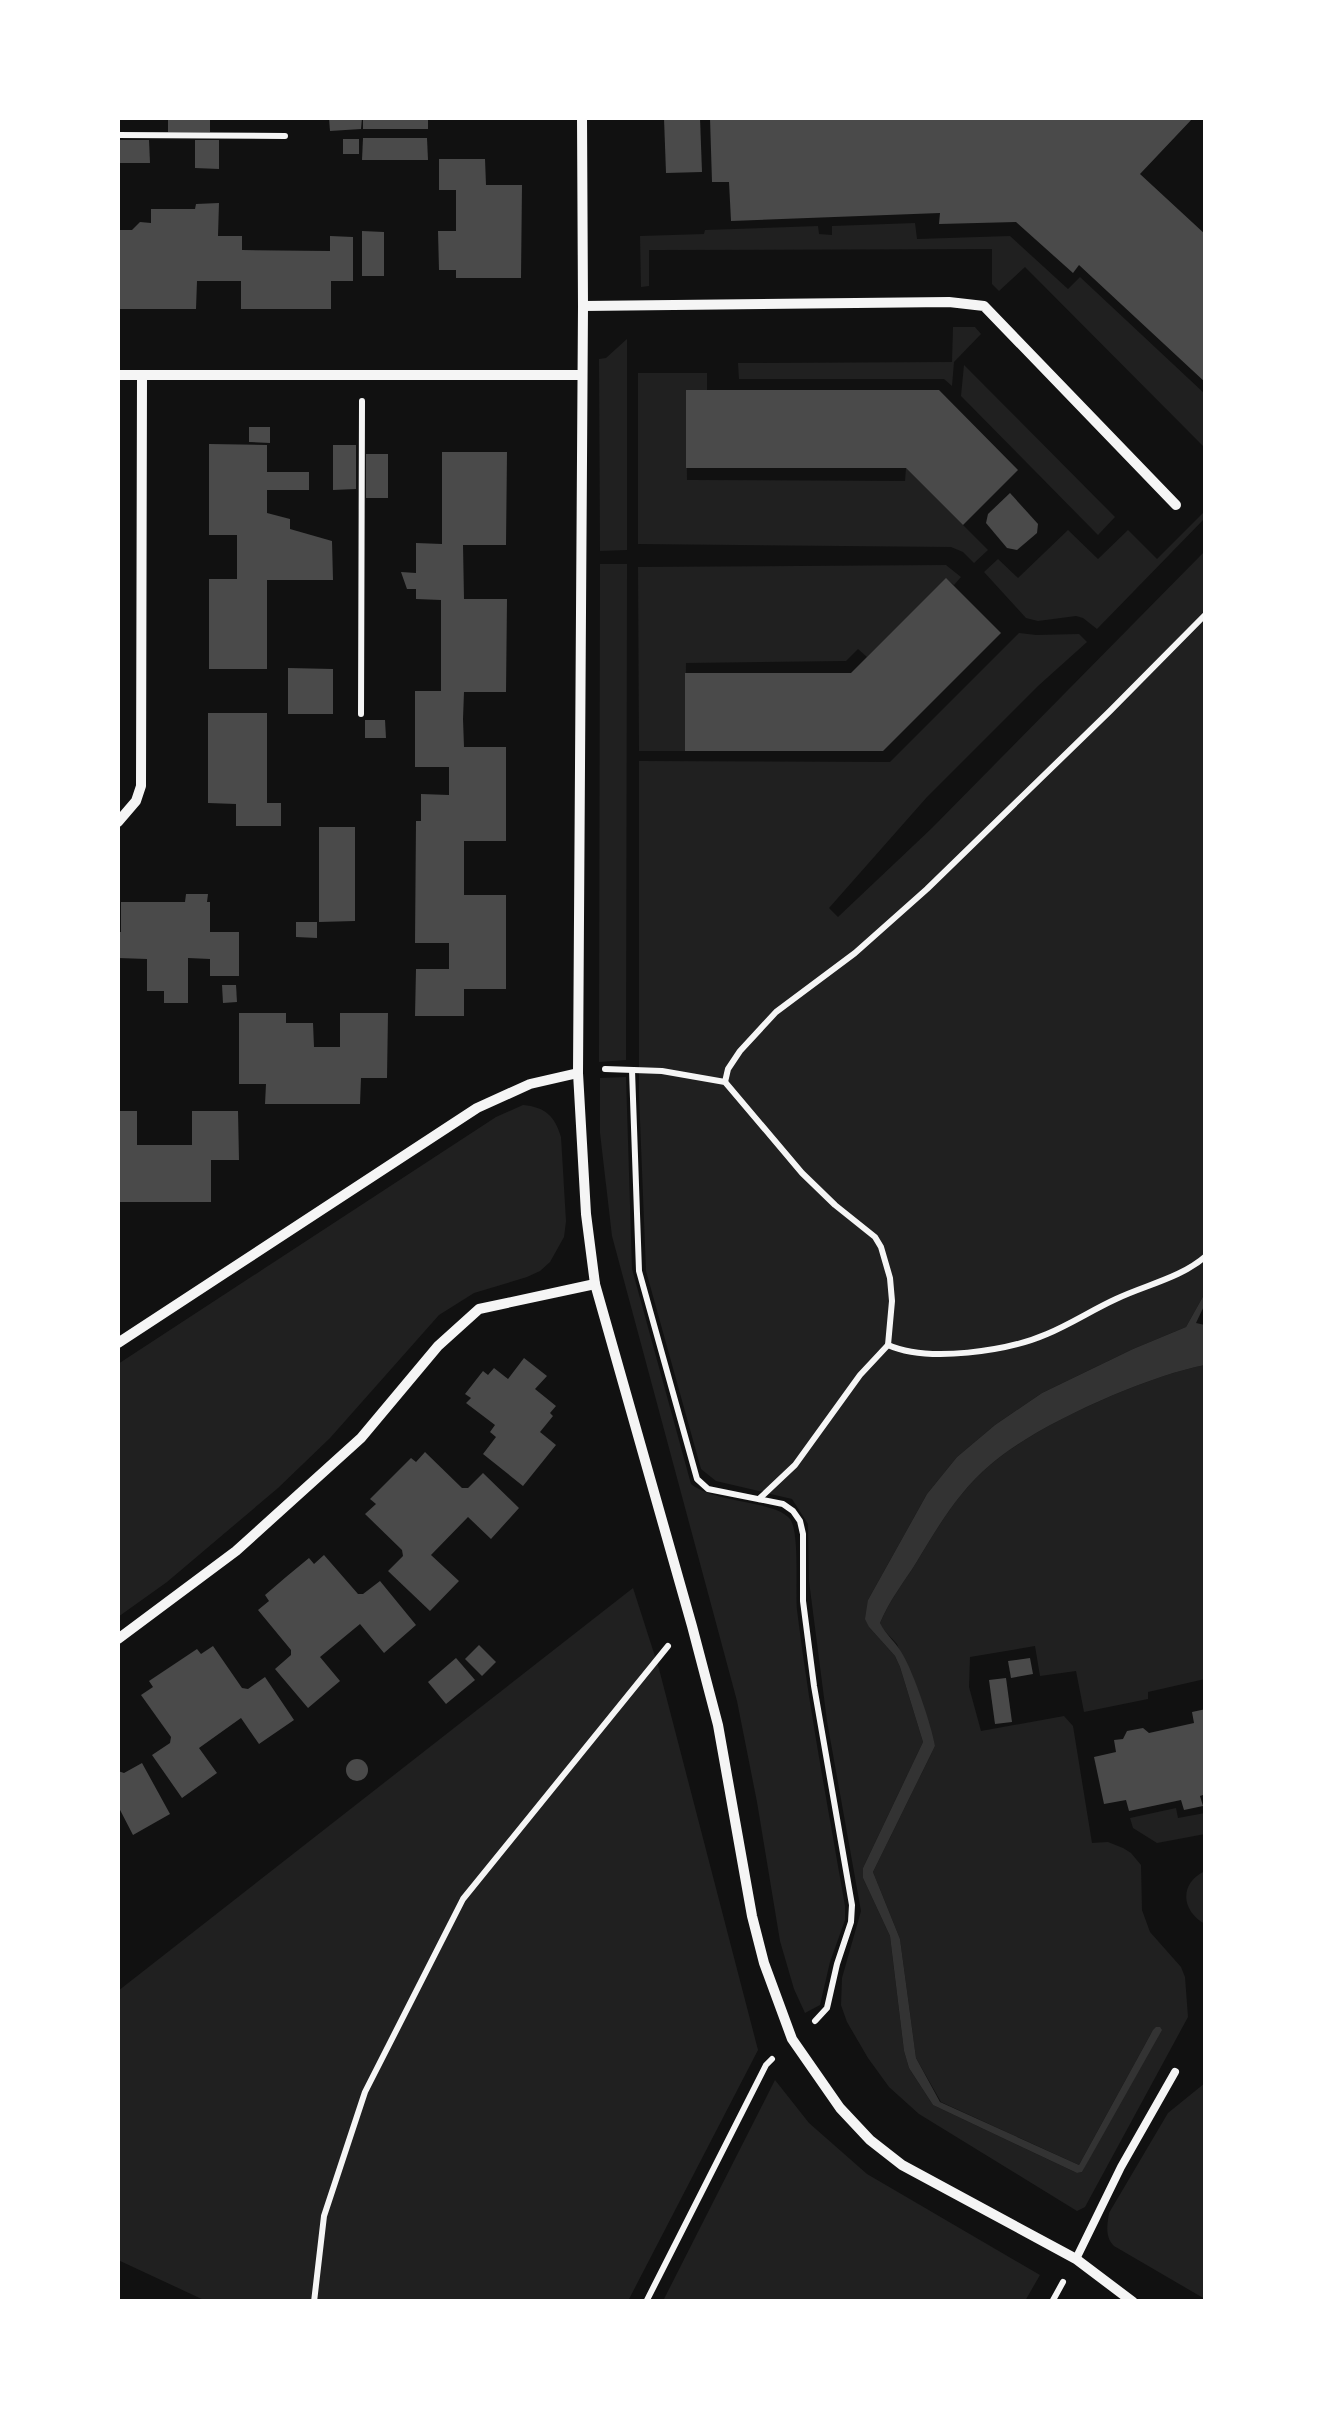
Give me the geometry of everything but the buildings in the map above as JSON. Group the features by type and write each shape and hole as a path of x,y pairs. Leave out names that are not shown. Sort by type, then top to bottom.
{"street":[{"path":"582,118 578,1073 586,1214 595,1284 718,1725 752,1916 764,1963 792,2039 840,2108 870,2140 902,2165 1076,2259 1133,2302"},
{"path":"583,306 949,302 984,306 1176,504"},
{"path":"118,375 582,375"},
{"path":"118,822 136,802 141,786 142,376"},
{"path":"118,1343 476,1108 506,1092 578,1073"},
{"path":"118,1638 236,1551 361,1438 438,1346 479,1309 595,1284"}],"lane":[{"path":"1076,2259 1175,2072"}],"path":[{"path":"118,135 285,136"},
{"path":"361,714 362,375"},
{"path":"725,1082 740,1051 776,1012 854,953 927,889 1206,614"},
{"path":"578,1073 601,1069 662,1071 725,1082 802,1173 875,1237 881,1247 892,1301 888,1345 860,1375 795,1465 759,1499"},
{"path":"632,1070 639,1271 697,1479 708,1489 783,1504 800,1521 803,1601 814,1686 852,1906 827,2008 766,2065 646,2302"},
{"path":"888,1345 922,1354 1022,1343 1183,1272 1206,1256"},
{"path":"314,2302 324,2216 364,2092 463,1899 675,1638 692,1626"}],"shaded area":[{"path":"915,223 917,239 1010,236 1068,289 1080,277 1205,394 1205,448 1025,267 999,291 992,284 992,249 649,250 649,286 641,287 640,236 818,226 819,234 832,235 832,226"},
{"path":"953,327 975,327 981,334 954,362 952,386 944,379 739,379 738,363 952,362"},
{"path":"627,339 627,550 600,551 599,359 606,358"},
{"path":"964,365 1115,517 1098,535 961,396"},
{"path":"638,373 707,373 707,390 686,391 687,480 905,481 906,468 988,550 974,563 951,547 638,544"},
{"path":"1205,511 1205,518 1097,629 1076,616 1038,621 1026,618 984,572 998,559 1018,578 1068,530 1098,559 1128,530 1157,559"},
{"path":"1205,551 1205,1293 1186,1327 1042,1393 957,1457 927,1494 868,1600 869,1627 895,1656 923,1742 863,1868 863,1878 890,1936 909,2068 933,2105 1082,2172 1153,2030 1079,2165 941,2102 916,2058 900,1939 873,1872 935,1746 897,1644 880,1623 949,1511 990,1465 1034,1434 1093,1404 1205,1365 1205,1679 1148,1692 1148,1699 1084,1712 1076,1671 1040,1676 1035,1646 970,1657 969,1687 981,1731 1064,1716 1073,1726 1092,1843 1108,1842 1123,1848 1141,1865 1142,1910 1150,1932 1185,1977 1188,2017 1085,2207 1077,2211 919,2114 889,2087 868,2058 841,2005 842,1978 861,1911 827,1721 809,1581 808,1524 792,1499 716,1481 701,1469 646,1271 639,1095 639,761 890,762 1019,633 1079,634 1087,642 927,797 829,908 838,917 932,828"},
{"path":"600,564 627,564 626,1060 599,1062"},
{"path":"946,565 961,577 954,585 946,579 867,657 858,649 846,661 686,663 685,751 639,751 638,567"},
{"path":"626,1077 632,1269 691,1484 715,1495 772,1508 790,1519 793,1526 802,1647 845,1906 845,1920 820,2005 805,2013 780,1941 737,1701 612,1236 600,1133 600,1078"},
{"path":"523,1105 548,1114 561,1137 566,1221 564,1237 550,1262 527,1277 474,1293 439,1315 330,1438 278,1488 167,1582 118,1617 118,1364 496,1117"},
{"path":"1205,1293 1205,1304 1196,1323 1205,1325 1205,1365 1093,1404 1034,1434 990,1465 949,1511 880,1623 907,1663 935,1746 873,1872 900,1939 916,2058 940,2102 1079,2165 1153,2030 1162,2030 1082,2172 1077,2173 933,2105 909,2068 890,1936 863,1878 863,1868 923,1742 895,1656 865,1619 868,1600 927,1494 957,1457 1042,1393 1186,1327"},
{"path":"633,1588 659,1669 758,2050 628,2301 206,2301 118,2260 118,1991"},
{"path":"1176,1808 1178,1818 1205,1813 1205,1834 1157,1843 1133,1828 1130,1818"},
{"path":"1205,1871 1205,1924 1191,1912 1186,1897 1191,1883"},
{"path":"775,2080 809,2123 867,2174 1040,2275 1025,2301 663,2301"},
{"path":"1205,2083 1205,2299 1114,2246 1107,2227 1109,2213 1168,2113"}]}
